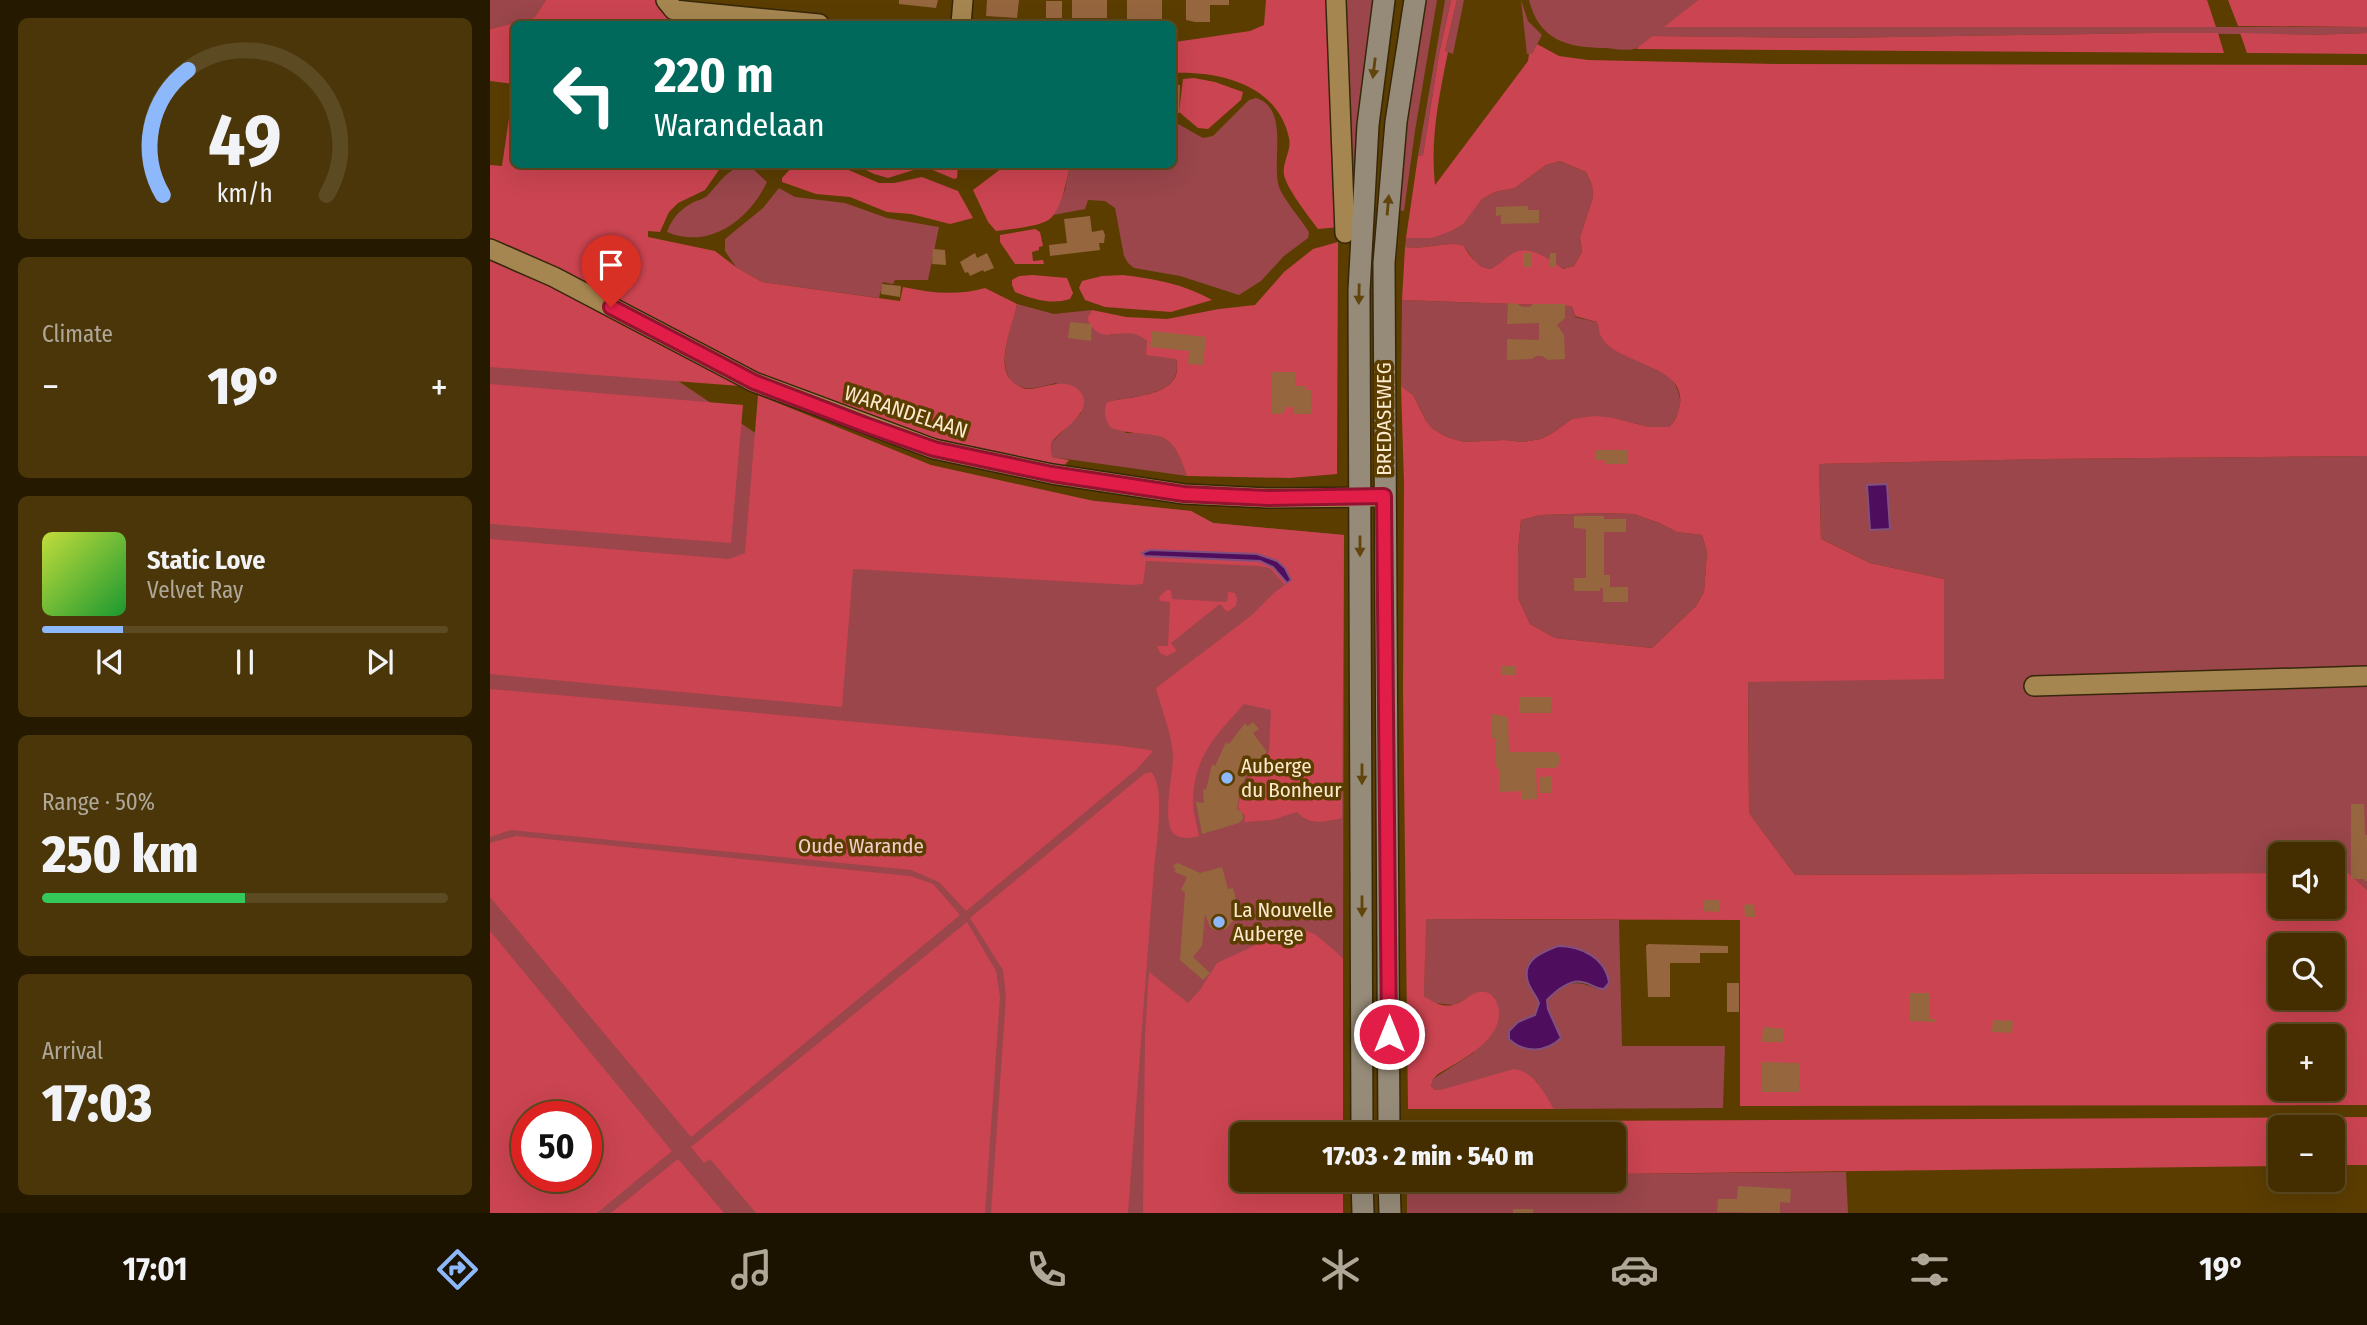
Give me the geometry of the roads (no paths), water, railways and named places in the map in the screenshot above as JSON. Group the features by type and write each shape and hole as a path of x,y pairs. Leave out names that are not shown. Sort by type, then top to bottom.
{"main road":[{"name":"BREDASEWEG","path":"1362,1122 1361,234 1368,125 1384,0"},
{"name":"BREDASEWEG","path":"1389,1122 1384,496 1386,235 1396,122 1415,0"},
{"path":"1361,1006 1367,995 1374,990 1382,995 1388,1009"},
{"path":"1362,1192 1363,1213"},
{"path":"1389,1192 1390,1213"}],"street":[{"path":"666,0 674,10 788,21"},
{"path":"961,21 963,0"},
{"path":"1336,0 1345,233"},
{"name":"WARANDELAAN","path":"490,249 554,277 754,382 934,449 1052,474 1184,494 1268,498 1384,496"},
{"path":"2035,686 2367,676"}],"place":[{"name":"Auberge du Bonheur","path":"1227,778"},
{"name":"La Nouvelle Auberge","path":"1219,922"}],"park label":[{"name":"Oude Warande","path":"861,846"}]}
